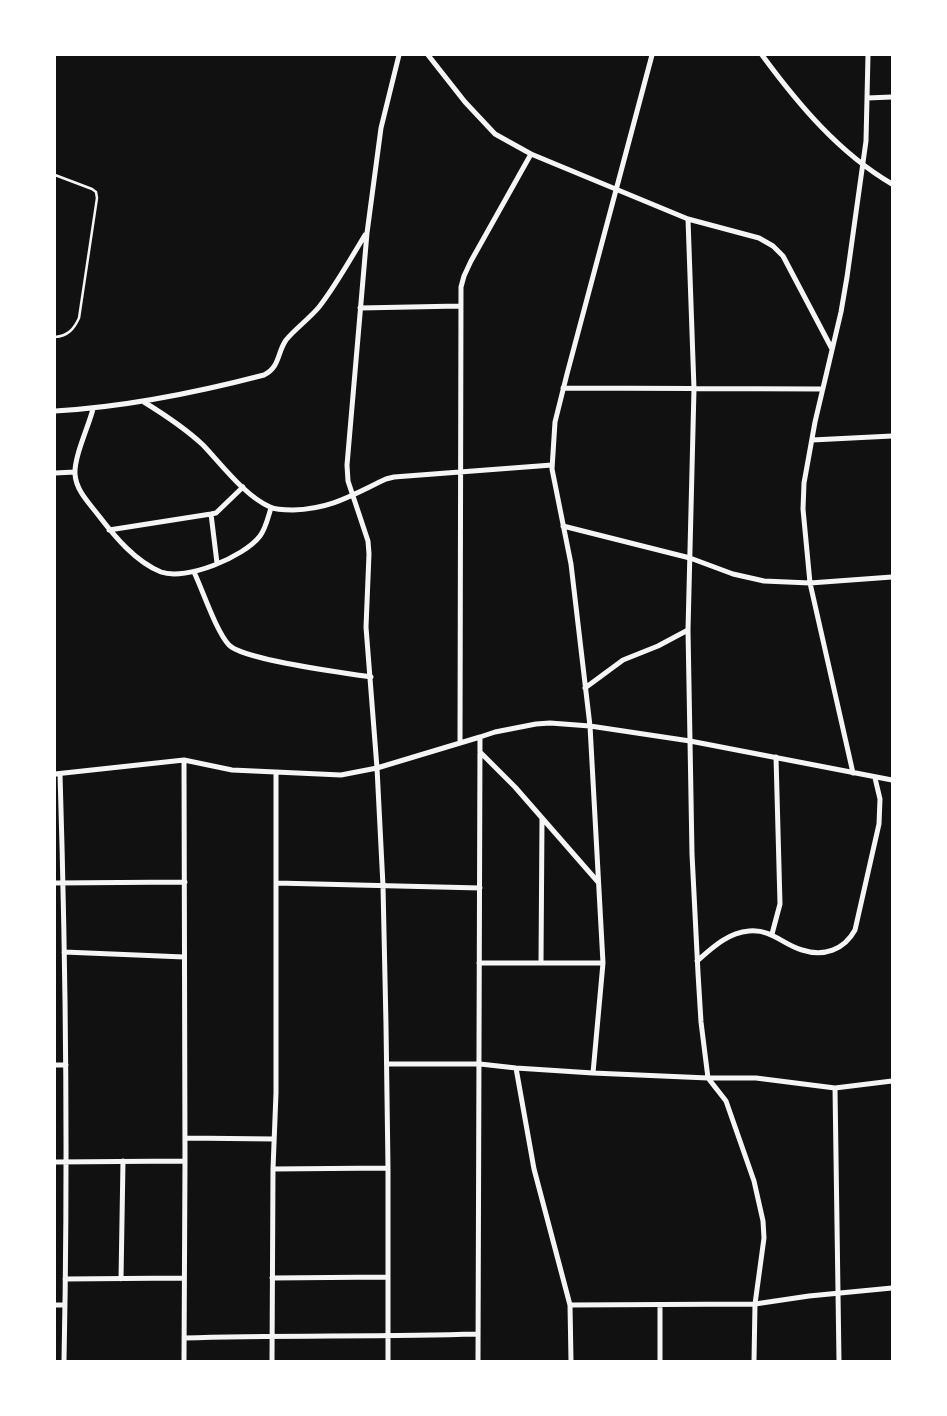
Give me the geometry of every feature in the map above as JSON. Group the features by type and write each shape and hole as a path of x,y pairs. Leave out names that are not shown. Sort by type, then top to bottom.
{"street":[{"path":"388,1361 387,1064 383,886 377,768 366,627 368,541 348,481 347,453 367,233 381,128 399,55"},
{"path":"428,55 481,121 495,134 531,154 688,219 759,238 773,246 783,256 832,349"},
{"path":"593,1072 603,963 590,726 571,564 552,465 555,422 563,388 652,55"},
{"path":"762,55 789,91 839,144 863,164 892,184"},
{"path":"853,773 810,583 803,509 804,483 812,440 846,286 866,134 868,55"},
{"path":"867,98 892,97"},
{"path":"460,743 461,287 464,276 531,154"},
{"path":"688,219 694,389 688,630 697,961 701,1022 708,1078 726,1101 754,1181 760,1206 764,1238 755,1304 754,1361"},
{"path":"55,411 93,409 144,402 264,375 275,366 282,346 287,339 320,307 367,233"},
{"path":"360,308 460,306"},
{"path":"563,388 822,389"},
{"path":"144,402 190,434 255,498 271,508 287,510 320,508 394,477 552,465"},
{"path":"93,409 76,461 75,472 79,490 109,530 147,564 161,572 173,574 194,572 217,564 243,551 262,535 271,508"},
{"path":"812,440 892,436"},
{"path":"55,473 75,472"},
{"path":"109,530 216,513 243,487"},
{"path":"211,514 217,564"},
{"path":"563,526 690,558 733,574 764,581 810,583 892,577"},
{"path":"194,572 222,636 230,646 251,656 371,677"},
{"path":"585,688 623,660 658,646 688,630"},
{"path":"64,1361 67,1163 66,1065 64,883 58,774 184,760 232,770 341,775 377,768 494,732 550,723 590,726 690,741 892,780"},
{"path":"478,1361 480,737"},
{"path":"480,752 515,787 598,882"},
{"path":"772,934 780,904 776,757"},
{"path":"184,760 184,1361"},
{"path":"272,1361 273,1169 276,1093 276,773"},
{"path":"697,961 720,941 732,935 748,931 762,931 772,934 802,950 816,952 826,952 841,947 849,940 855,930 879,824 880,799 875,778"},
{"path":"541,963 542,819"},
{"path":"55,883 185,882"},
{"path":"276,883 480,888"},
{"path":"64,952 184,957"},
{"path":"479,962 603,963"},
{"path":"387,1064 480,1064 516,1068 708,1078 756,1078 835,1088 892,1081"},
{"path":"55,1065 66,1065"},
{"path":"516,1068 534,1169 570,1305 571,1361"},
{"path":"835,1088 839,1361"},
{"path":"185,1138 274,1138"},
{"path":"121,1278 123,1161"},
{"path":"55,1162 185,1161"},
{"path":"273,1169 388,1168"},
{"path":"272,1278 387,1277"},
{"path":"65,1279 183,1278"},
{"path":"570,1305 755,1304 809,1296 892,1288"},
{"path":"55,1306 65,1305"},
{"path":"660,1306 660,1361"},
{"path":"184,1338 272,1335 388,1337 477,1334"}],"lane":[{"path":"55,175 92,188 96,192 97,198 79,318 74,328 68,333 55,337"}]}
